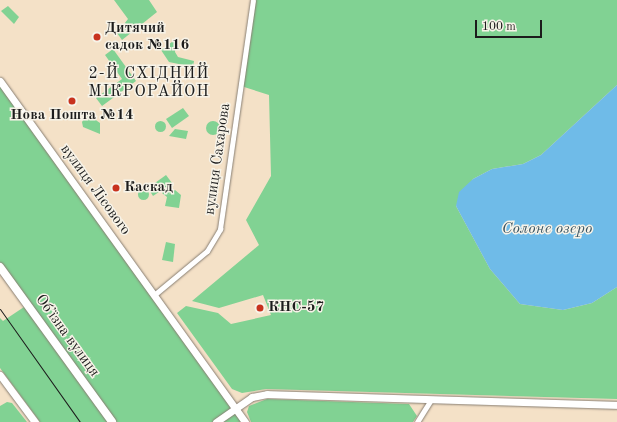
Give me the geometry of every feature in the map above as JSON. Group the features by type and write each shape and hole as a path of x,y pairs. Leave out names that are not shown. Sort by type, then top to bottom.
{"main road":[{"name":"Обʼїзна вулиця","path":"0,267 112,422"}],"street":[{"name":"вулиця Сахарова","path":"154,295 207,251 220,229 253,0"},
{"name":"вулиця Лісового","path":"0,81 245,422"},
{"path":"0,375 35,422"},
{"path":"216,422 252,397 267,394 617,405"},
{"path":"417,422 431,400"}],"green space":[{"path":"114,0 149,0 157,12 122,40 117,33 128,19"},
{"path":"253,0 617,0 617,85 541,155 523,164 492,169 473,179 456,206 490,269 520,304 563,310 592,303 617,287 617,399 266,389 242,393 232,389 177,313 186,306 218,313 231,324 271,315 263,295 219,308 192,301 259,245 246,220 271,176 269,95 241,86"},
{"path":"8,6 19,17 14,24 1,11"},
{"path":"176,39 175,52 178,57 194,61 193,67 169,62 161,50"},
{"path":"113,49 136,81 102,106 96,98 122,79 105,55"},
{"path":"0,81 245,422 40,422 0,368 0,318 3,321 27,305 0,267"},
{"path":"183,108 189,116 172,128 166,119"},
{"path":"87,114 100,123 100,134 83,127 82,122"},
{"path":"158,121 162,121 164,122 164,130 158,131 155,128 155,124"},
{"path":"213,121 218,123 220,128 218,133 213,135 208,133 206,128 208,123"},
{"path":"175,129 188,131 186,139 169,136"},
{"path":"166,175 172,183 153,196 148,188"},
{"path":"141,189 145,189 147,190 147,198 141,199 138,196 138,192"},
{"path":"166,189 171,192 168,195 175,190 181,195 179,208 165,206 167,197 162,193"},
{"path":"166,242 175,244 173,262 162,260"},
{"path":"267,399 409,404 417,416 413,422 251,422 247,412 249,406"},
{"path":"7,402 12,403 27,422 0,422 0,406"}],"water":[{"name":"Солоне озеро","path":"617,85 617,287 592,303 563,310 520,304 490,269 456,206 459,192 473,179 492,169 523,164 541,155"}],"tram line":[{"path":"0,309 80,422"}],"place":[{"name":"Дитячий садок №116","path":"97,37"},
{"name":"Нова Пошта №14","path":"72,101"},
{"name":"Каскад","path":"116,188"},
{"name":"КНС-57","path":"260,308"}],"district":[{"name":"2-Й СХІДНИЙ МІКРОРАЙОН","path":"149,83"}]}
